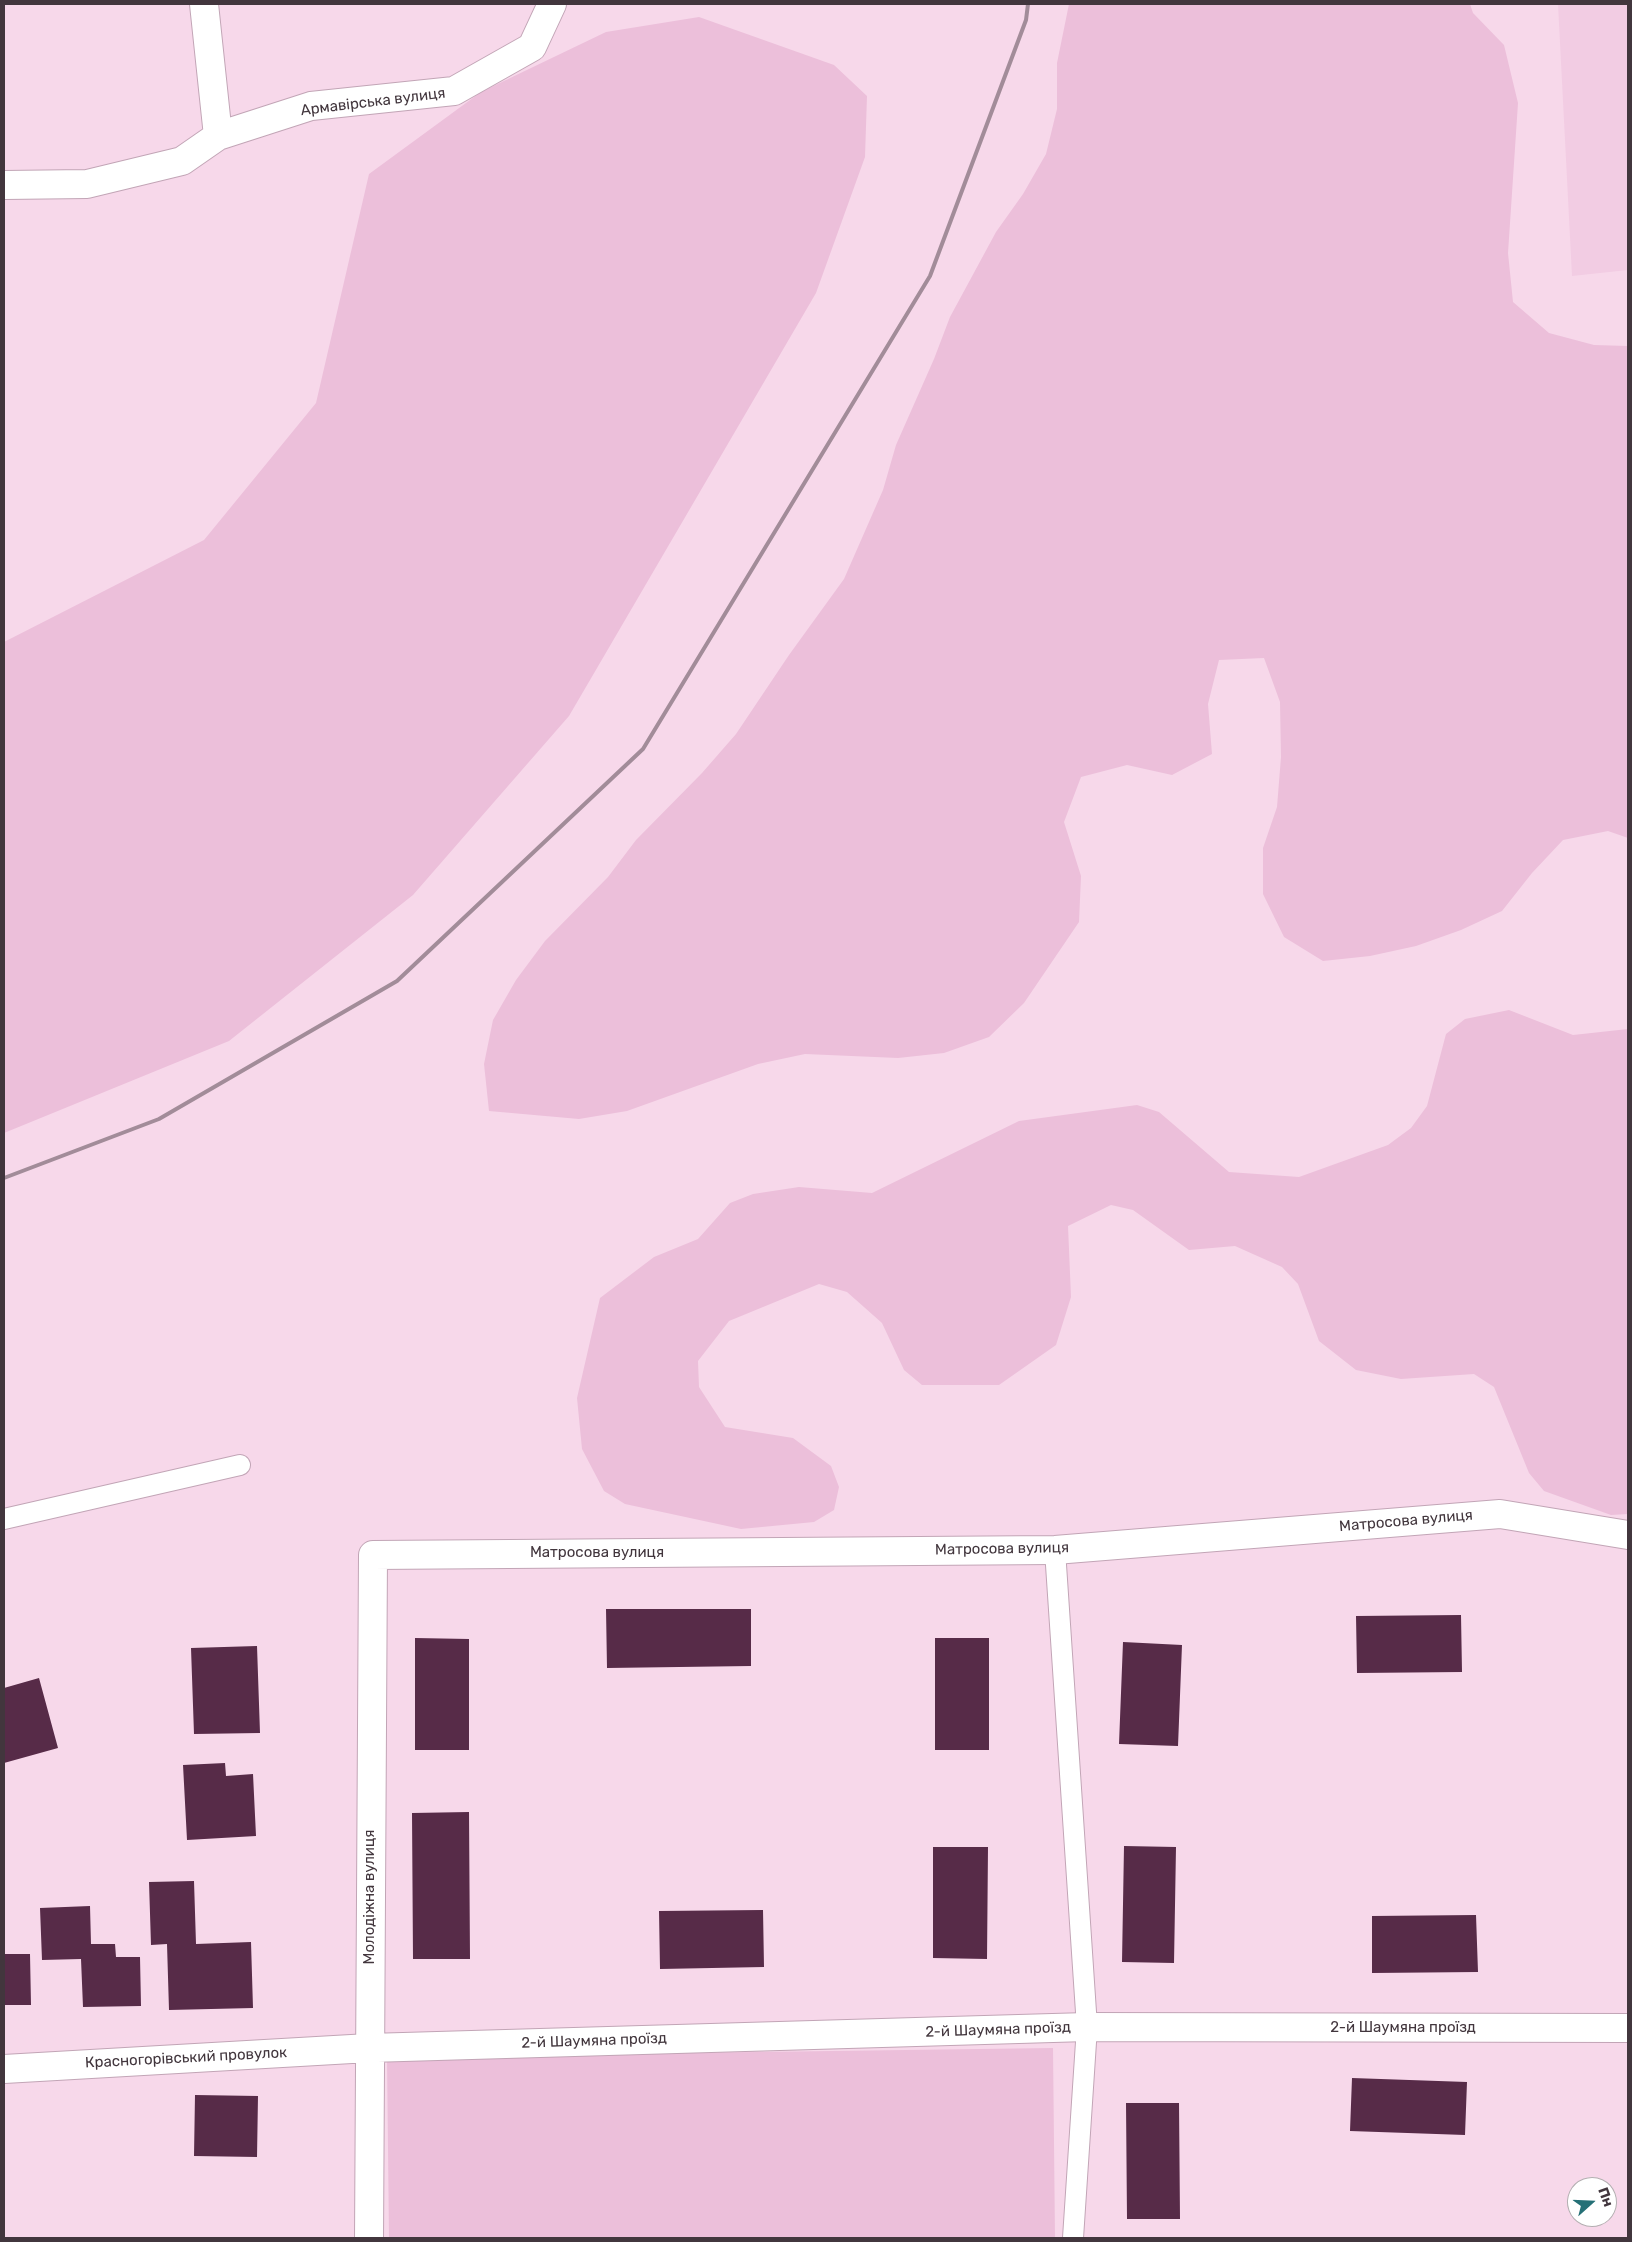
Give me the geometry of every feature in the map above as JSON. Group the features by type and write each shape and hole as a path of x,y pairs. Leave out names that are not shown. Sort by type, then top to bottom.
{"street":[{"path":"204,4 218,136"},
{"name":"Армавірська вулиця","path":"4,185 88,184 182,160 218,136 310,106 454,91 532,47 552,4"},
{"name":"Матросова вулиця","path":"373,1555 1055,1550 1500,1514 1628,1535"},
{"name":"Молодіжна вулиця","path":"369,2238 373,1555"},
{"name":"2-й Шаумяна проїзд","path":"369,2048 1087,2027 1628,2028"},
{"name":"Красногорівський провулок","path":"4,2069 369,2048"}],"lane":[{"path":"4,1519 240,1465"},
{"path":"1055,1550 1087,2027 1073,2238"}],"shaded area":[{"path":"1069,4 1470,4 1473,13 1504,45 1518,103 1508,253 1513,302 1549,333 1594,345 1628,346 1628,838 1608,831 1563,840 1532,873 1502,911 1461,930 1416,946 1370,956 1323,961 1284,937 1263,894 1263,848 1277,807 1281,757 1280,702 1264,658 1219,660 1208,704 1212,754 1172,775 1127,765 1081,777 1064,822 1081,876 1079,922 1024,1003 989,1037 944,1053 898,1058 805,1054 758,1064 627,1111 579,1119 489,1111 484,1064 493,1020 516,980 545,941 608,877 636,840 702,773 736,734 789,655 844,579 883,490 896,445 934,359 950,317 996,232 1023,194 1046,154 1057,109 1057,63"},
{"path":"1558,4 1628,4 1628,270 1572,276"},
{"path":"699,17 834,65 867,96 865,157 816,293 569,716 413,895 229,1041 4,1133 4,642 204,540 316,403 369,174 481,92 606,32"},
{"path":"1509,1010 1573,1035 1628,1029 1628,1514 1611,1515 1544,1491 1529,1473 1494,1387 1474,1374 1401,1379 1356,1370 1319,1341 1298,1284 1282,1267 1235,1246 1189,1250 1133,1210 1111,1205 1068,1226 1071,1297 1056,1345 999,1385 922,1385 904,1370 882,1323 847,1292 819,1284 729,1321 698,1361 699,1387 725,1427 793,1438 831,1466 839,1487 834,1510 814,1522 741,1529 625,1504 604,1491 582,1449 577,1398 600,1298 654,1257 698,1239 730,1203 753,1194 799,1187 872,1193 1019,1121 1137,1105 1159,1112 1229,1172 1299,1177 1388,1145 1411,1128 1427,1106 1446,1034 1465,1019"},
{"path":"1053,2048 1055,2238 389,2238 387,2057"}],"building":[{"path":"606,1609 751,1609 751,1666 607,1668"},
{"path":"1461,1615 1462,1672 1357,1673 1356,1616"},
{"path":"415,1638 469,1639 469,1750 415,1750"},
{"path":"935,1638 989,1638 989,1750 935,1750"},
{"path":"1123,1642 1182,1645 1178,1746 1119,1744"},
{"path":"257,1646 260,1733 194,1734 191,1648"},
{"path":"39,1678 58,1748 4,1763 4,1688"},
{"path":"225,1763 226,1776 253,1774 256,1836 187,1840 183,1765"},
{"path":"469,1812 470,1959 413,1959 412,1813"},
{"path":"1124,1846 1176,1847 1174,1963 1122,1962"},
{"path":"933,1847 988,1847 987,1959 933,1958"},
{"path":"194,1881 196,1944 251,1942 253,2008 169,2010 167,1944 151,1945 149,1882"},
{"path":"90,1906 91,1944 115,1944 116,1957 140,1957 141,2006 83,2007 81,1959 42,1960 40,1908"},
{"path":"763,1910 764,1967 660,1969 659,1911"},
{"path":"1476,1915 1478,1972 1372,1973 1372,1916"},
{"path":"4,1954 30,1954 31,2005 4,2005"},
{"path":"1352,2078 1467,2082 1465,2135 1350,2131"},
{"path":"195,2095 258,2096 257,2157 194,2156"},
{"path":"1126,2103 1179,2103 1180,2219 1127,2219"}],"railway":[{"path":"4,1178 159,1119 397,981 643,749 930,276 1026,20 1028,4"}]}
